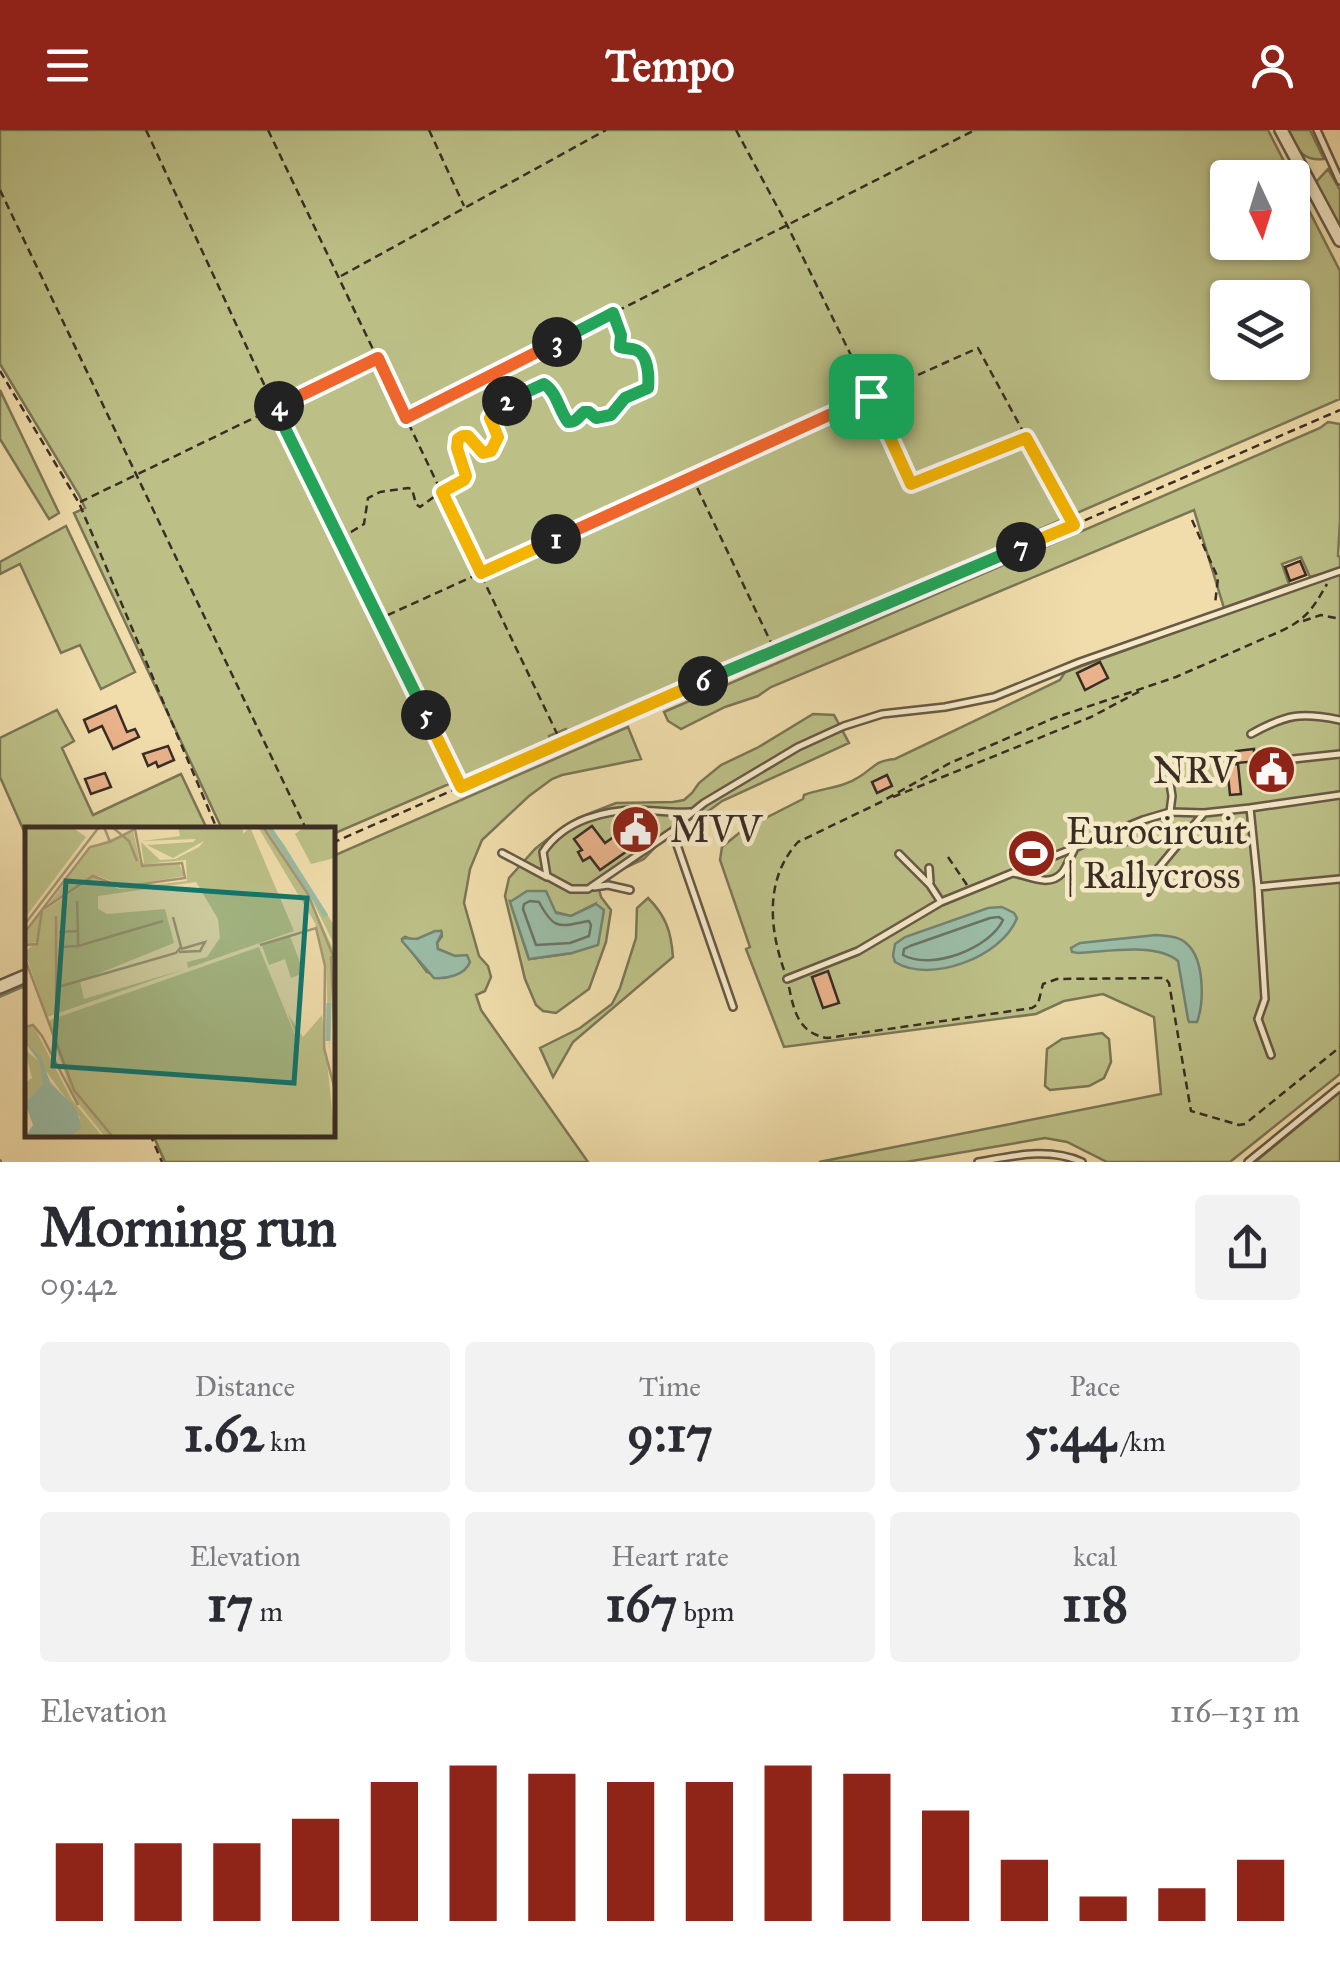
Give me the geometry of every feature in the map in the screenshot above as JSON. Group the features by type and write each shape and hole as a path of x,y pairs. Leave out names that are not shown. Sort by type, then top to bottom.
{"street":[{"path":"1281,130 1340,240"},
{"path":"0,987 25,975"}],"lane":[{"path":"1316,130 1340,180"},
{"path":"502,853 571,890 583,890 675,829 693,811 798,747 844,726 882,714 994,697 1080,662 1340,571"},
{"path":"1251,734 1276,720 1304,714 1340,720"},
{"path":"1293,759 1340,754"},
{"path":"1168,771 1170,812"},
{"path":"787,979 858,952 941,902 1144,820 1170,812 1204,813 1340,795"},
{"path":"1250,808 1265,999 1258,1019 1271,1055"},
{"path":"549,878 543,852 572,825 611,812 693,811"},
{"path":"1151,877 1204,813"},
{"path":"675,829 678,853 732,1007"},
{"path":"1010,874 1041,881 1054,879 1064,872 1079,846"},
{"path":"899,854 930,884 941,902"},
{"path":"929,868 930,884"},
{"path":"1258,887 1340,879"},
{"path":"591,887 630,890"},
{"path":"1248,1162 1340,1087"},
{"path":"978,1162 1035,1154 1060,1155 1082,1162"}],"path":[{"path":"146,130 275,408 461,787"},
{"path":"268,130 562,743"},
{"path":"429,130 465,208"},
{"path":"340,277 606,130"},
{"path":"736,130 787,225 911,484 1026,438"},
{"path":"406,418 975,130"},
{"path":"0,190 305,827"},
{"path":"338,533 352,532 364,524 368,498 373,494 408,488 420,506 464,480 458,439 468,436 483,453 491,451 498,437 490,418 516,396 544,384 553,392 564,418 576,422 584,412 596,418 606,417 625,398 648,388 644,358 637,350 620,347 621,335 613,313"},
{"path":"379,619 978,348 1074,525"},
{"path":"79,503 378,358"},
{"path":"0,371 79,503 216,827"},
{"path":"335,842 1340,410"},
{"path":"692,477 774,650"},
{"path":"1192,520 1218,578 1214,616"},
{"path":"1292,626 1310,613 1329,581"},
{"path":"881,802 950,762 1054,718 1176,677 1321,615 1340,619"},
{"path":"1148,687 1091,718 881,802 798,842 779,872 771,910 799,1022 811,1034 826,1038 1032,1008 1038,1004 1043,984 1050,980 1161,977 1169,983 1191,1111 1240,1125 1340,1047"},
{"path":"948,856 970,890"},
{"path":"151,1137 162,1162"}],"green space":[{"path":"0,130 1268,130 1283,160 1210,160 1210,260 1310,260 1310,212 1340,271 1340,399 569,733 566,729 549,736 550,740 459,779 457,776 448,780 449,784 335,833 335,827 221,827 74,513 85,508 0,364"},
{"path":"1287,130 1310,130 1324,159 1305,156"},
{"path":"1328,169 1340,190 1340,231 1317,185"},
{"path":"0,390 59,513 49,519 0,439"},
{"name":"Eurocircuit | Rallycross","path":"1328,422 1340,424 1340,1074 1230,1162 1107,1162 1067,1142 1045,1138 906,1162 819,1162 1161,1094 1154,1017 1103,994 1064,1001 1036,1014 784,1047 746,949 750,947 720,860 722,847 744,829 804,795 853,781 878,763 895,759 1060,680 1065,672 1312,583 1321,574 1310,577 1301,557 1282,564 1289,584 1224,608 1194,510 771,687 681,729 668,721 664,712"},
{"path":"66,526 135,672 101,689 80,645 61,653 20,564 0,574 0,562"},
{"path":"57,710 74,741 62,748 93,815 181,774 206,827 25,827 25,833 0,777 0,738"},
{"path":"813,714 834,715 849,743 674,827 644,859 616,872 605,883 597,881 601,897 611,910 606,942 589,989 556,1013 543,1011 536,1005 525,979 505,896 509,878 535,849 578,818 616,803 684,800 721,765","holes":["510,901 571,916 595,904 572,953 529,959"]},
{"path":"628,727 641,759 562,775 529,796 482,840 470,869 464,903 479,956 491,977 485,991 476,995 481,1010 588,1162 165,1162 154,1137 335,1137 335,855","holes":["441,931 438,949 461,956 464,970 450,976 427,972 402,939 414,940"]},
{"path":"648,898 666,924 673,957 573,1042 553,1077 540,1048 580,1028 612,1004 636,938 637,908"},
{"path":"1102,1033 1109,1039 1111,1062 1104,1078 1089,1086 1050,1090 1045,1086 1047,1049 1062,1039"},
{"path":"1340,1092 1340,1162 1255,1162"}],"water":[{"path":"1163,822 1172,826 1122,847 1117,844 1120,840"},
{"path":"527,891 546,891 556,913 571,916 596,904 604,910 598,945 529,959 510,902"},
{"path":"1002,907 1017,918 1009,932 981,955 964,963 927,970 895,962 895,944 905,937 988,908"},
{"path":"435,931 442,933 438,949 455,956 467,955 470,962 460,973 434,978 402,941"},
{"path":"1156,935 1180,939 1193,951 1201,982 1197,1022 1189,1022 1178,961 1169,955 1130,950 1078,953 1071,948 1080,943"}],"building":[{"path":"1300,561 1306,575 1290,581 1285,567"},
{"path":"1100,662 1108,678 1085,690 1077,673"},
{"path":"116,706 127,732 135,729 139,737 113,749 102,726 89,732 84,720"},
{"path":"168,746 174,760 158,767 156,762 148,766 143,754"},
{"path":"1279,750 1283,789 1261,791 1258,761 1237,763 1236,751"},
{"path":"1238,764 1241,794 1230,795 1227,765"},
{"path":"105,773 111,787 91,794 85,779"},
{"path":"887,775 892,786 877,793 872,782"},
{"path":"643,816 656,830 654,836 600,870 590,857 583,861 578,852 582,850 574,839 592,826 605,843"},
{"path":"828,971 839,1003 823,1008 812,977"}],"waterway":[{"path":"0,996 25,985"}],"place":[{"name":"NRV","path":"1271,770"},
{"name":"MVV","path":"635,829"},
{"name":"Eurocircuit | Rallycross","path":"1031,853"}],"route":[{"path":"613,313 621,335 620,347 637,350 644,358 649,383 644,392 625,398 611,415 601,419 584,412 576,422 568,422 550,388 540,385 508,400 494,412 490,418 498,437 491,451 478,450 468,436 458,439 459,458 466,476 442,492 481,573 871,396 911,484 1026,438 1074,525 806,636 461,787 275,408 378,358 406,418 613,313"}]}
